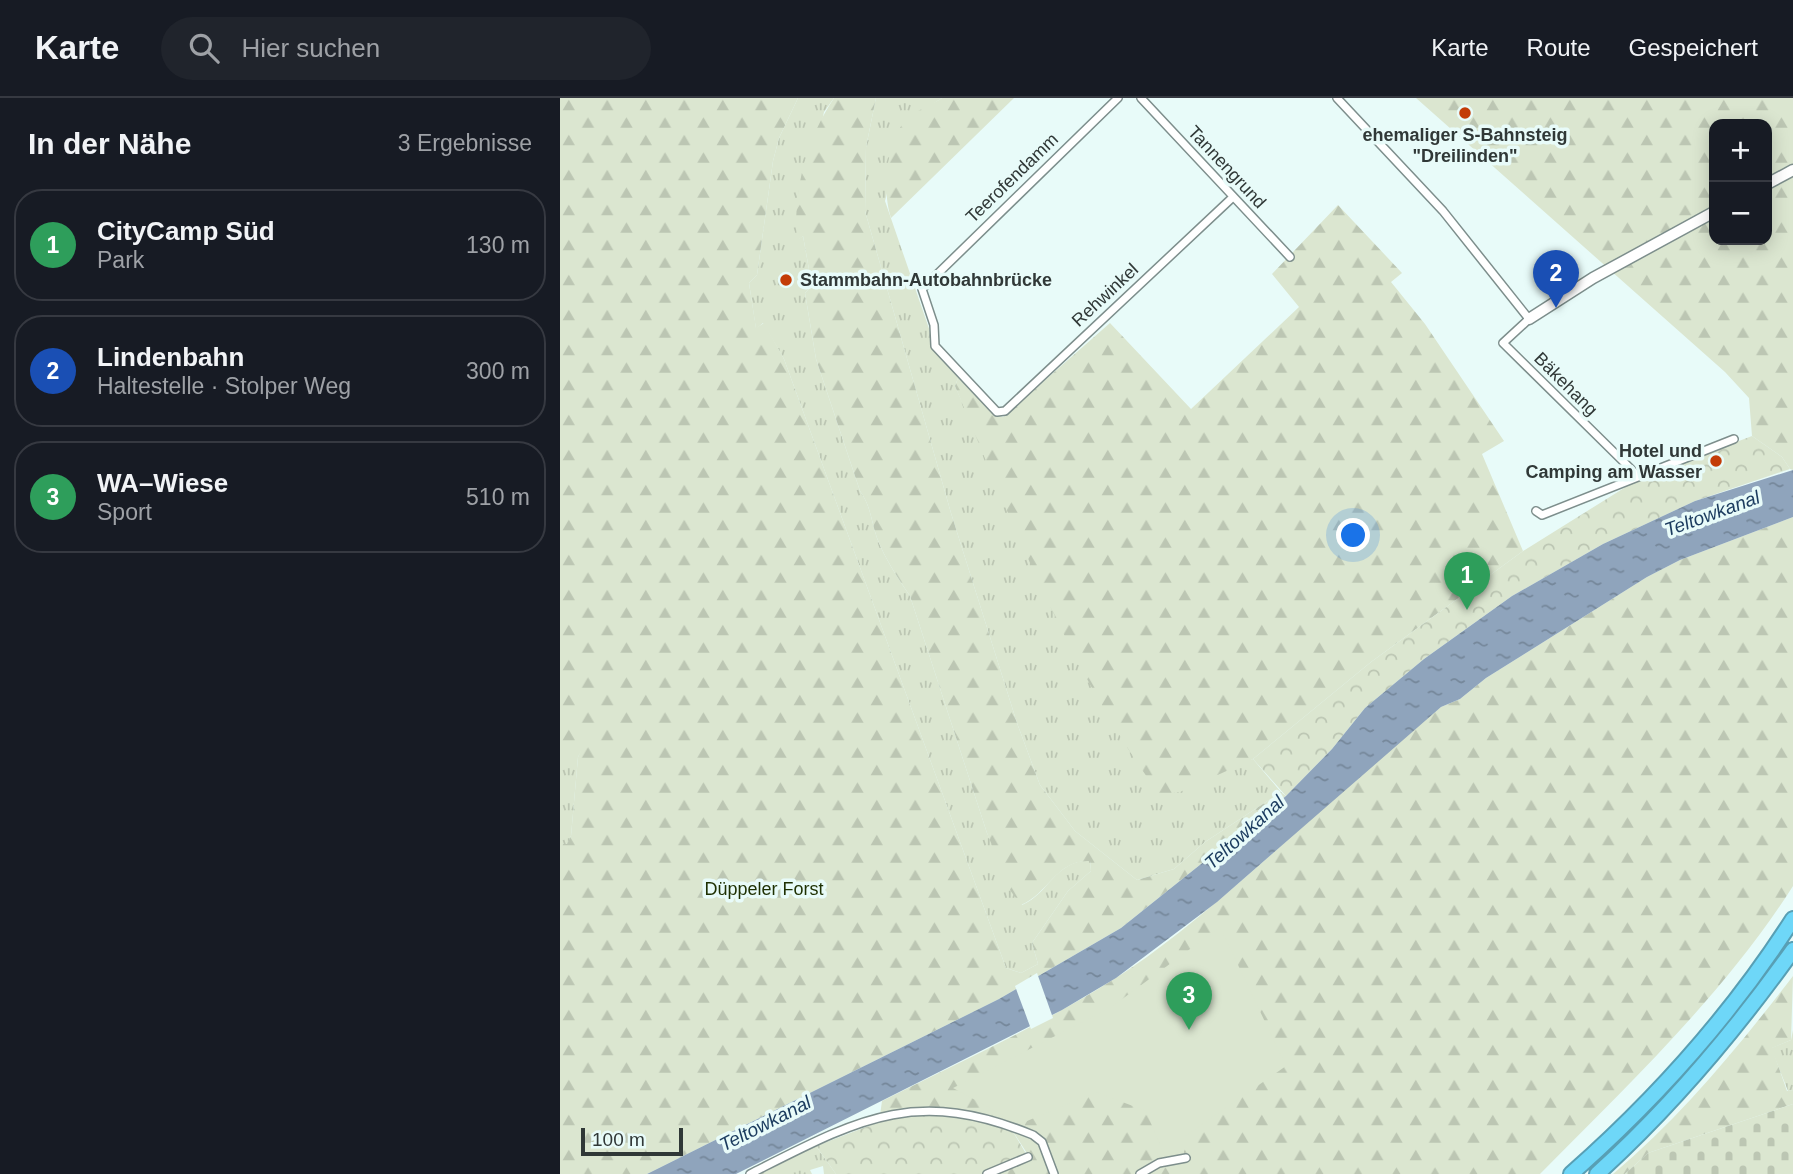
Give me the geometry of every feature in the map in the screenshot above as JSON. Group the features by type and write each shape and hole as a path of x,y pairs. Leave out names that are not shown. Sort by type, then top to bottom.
{"highway":[{"path":"1571,1174 1649,1101 1758,970 1793,919"},
{"path":"1597,1174 1655,1118 1726,1040 1793,950"}],"street":[{"name":"Teerofendamm","path":"997,412 935,346 934,325 922,289 1118,98"},
{"name":"Tannengrund","path":"1141,98 1290,257"},
{"path":"1337,98 1443,211 1529,319 1567,293 1709,215"},
{"path":"1771,182 1793,170"},
{"name":"Rehwinkel","path":"997,412 1005,411 1233,197"},
{"name":"Bäkehang","path":"1529,319 1503,343 1637,475"},
{"path":"1536,512 1542,515 1628,482 1637,475 1734,439"},
{"path":"750,1174 880,1116 929,1110 962,1112 1034,1135 1042,1142 1054,1174"},
{"path":"987,1174 1028,1157"},
{"path":"1140,1174 1159,1163 1186,1158"}],"green space":[{"name":"Düppeler Forst","path":"560,98 798,98 779,138 773,161 757,275 749,283 756,328 764,323 784,359 1006,968 1021,973 1038,964 1032,943 1068,891 1091,871 1090,861 1069,865 1039,893 1021,905 1010,890 987,833 910,596 884,553 860,491 816,359 805,293 812,286 803,236 797,241 797,203 804,166 816,131 834,98 876,98 866,147 865,211 951,513 1017,723 1040,785 1075,831 1137,880 1174,869 1205,842 1281,792 1286,796 1121,928 999,999 647,1174 560,1174 560,844 567,844 571,836 578,757 583,746 560,746"},
{"path":"798,98 834,98 824,112 797,240 803,236 812,286 805,293 816,359 860,491 869,508 877,538 910,596 987,833 1022,905 1068,866 1090,860 1091,871 1068,891 1032,943 1038,964 1021,973 1006,968 784,359 763,323 756,329 749,283 757,275 773,161 779,138"},
{"path":"876,98 942,98 905,122 885,201 934,343 960,373 955,386 1058,618 1242,762 1253,759 1281,792 1205,842 1174,869 1137,880 1075,831 1040,785 1017,723 951,513 865,211 866,147"},
{"path":"942,98 1014,98 891,218 886,182 893,143 904,122"},
{"path":"1416,98 1793,98 1793,470 1782,457 1752,436 1749,398 1725,372"},
{"path":"1338,205 1402,273 1391,282 1425,324 1504,441 1482,454 1523,551 1371,662 1253,759 1180,792 1160,795 1099,701 1072,650 1021,544 955,386 960,373 993,414 1003,417 1110,323 1191,409 1299,307 1272,274"},
{"path":"1752,436 1782,457 1790,469 1695,501 1603,544 1512,596 1424,659 1365,708 1332,749 1286,796 1253,759 1371,662 1523,551 1637,480"},
{"path":"1793,517 1793,886 1766,926 1706,1001 1540,1174 995,1174 1030,1158 1012,1130 879,1122 882,1101 1051,1016 1147,957 1223,897 1441,707 1460,699 1486,678 1647,577 1680,560"},
{"path":"560,746 584,746 578,757 571,836 567,845 560,844"},
{"path":"1220,927 1286,1066 1184,1137 1184,1155 1166,1159 1146,1111 1096,1092 1020,1124 953,1088 1110,1008"},
{"path":"1793,976 1791,1040 1772,1048 1787,1091 1793,1090 1793,1104 1648,1153 1625,1174 1613,1174 1686,1105"},
{"path":"1793,1030 1793,1090 1788,1091 1771,1048 1791,1040"},
{"path":"1793,1104 1793,1174 1625,1174 1648,1153"},
{"path":"928,1115 962,1117 1012,1130 1028,1157 987,1174 836,1174 816,1146 879,1122"},
{"path":"816,1146 836,1174 824,1174 823,1166 810,1170 812,1174 759,1174"}],"water":[{"name":"Teltowkanal","path":"1793,470 1793,517 1680,560 1647,577 1486,678 1460,699 1441,707 1217,902 1116,978 1062,1010 736,1174 647,1174 999,999 1121,928 1286,796 1332,749 1365,708 1424,659 1512,596 1603,544 1695,501"}],"pier":[{"path":"1037,973 1053,1018 1031,1029 1015,986"}],"place":[{"name":"ehemaliger S-Bahnsteig \"Dreilinden\"","path":"1465,113"},
{"name":"Stammbahn-Autobahnbrücke","path":"786,280"},
{"name":"Lindenbahn","path":"1556,308"},
{"name":"Hotel und Camping am Wasser","path":"1716,461"},
{"name":"CityCamp Süd","path":"1467,610"},
{"name":"WA–Wiese","path":"1189,1030"}]}
